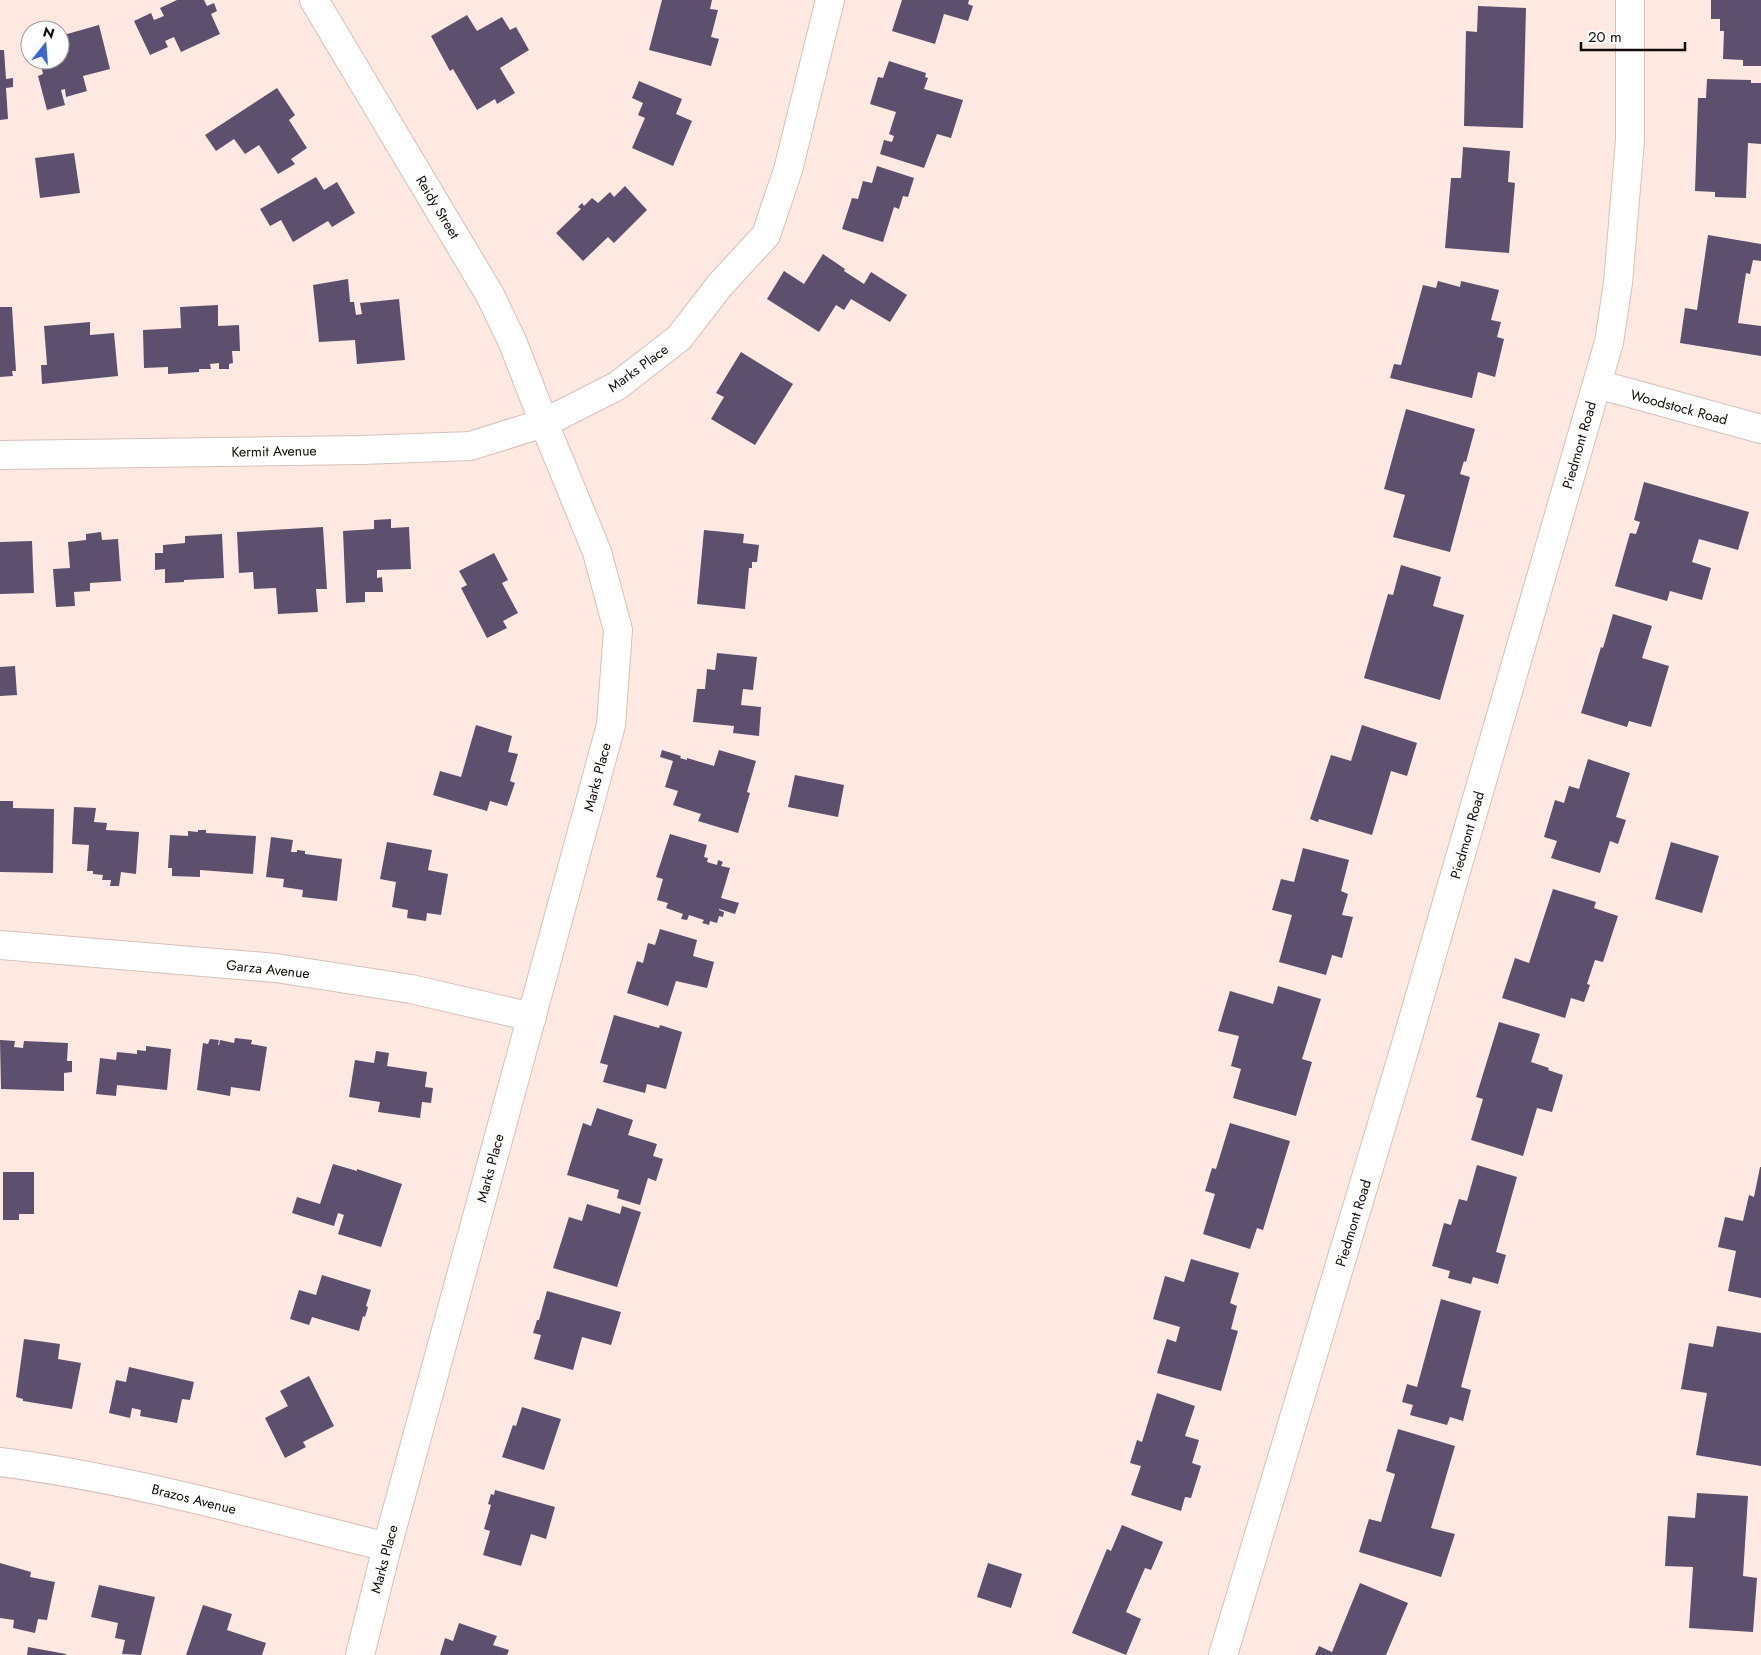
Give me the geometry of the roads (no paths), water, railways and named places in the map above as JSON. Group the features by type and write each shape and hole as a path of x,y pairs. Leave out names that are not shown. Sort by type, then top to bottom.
{"street":[{"name":"Reidy Street","path":"314,0 490,296 513,343 544,423"},
{"name":"Marks Place","path":"360,1655 387,1547 611,725 618,630 597,552 544,423 617,386 679,338 720,285 766,235 788,170 830,0"},
{"name":"Piedmont Road","path":"1223,1655 1412,1025 1609,342 1618,283 1630,140 1630,0"},
{"name":"Woodstock Road","path":"1597,384 1761,429"},
{"name":"Kermit Avenue","path":"0,455 362,450 470,446 544,423"},
{"name":"Garza Avenue","path":"0,945 276,968 411,989 532,1017"},
{"name":"Brazos Avenue","path":"0,1462 132,1484 387,1547"}]}
